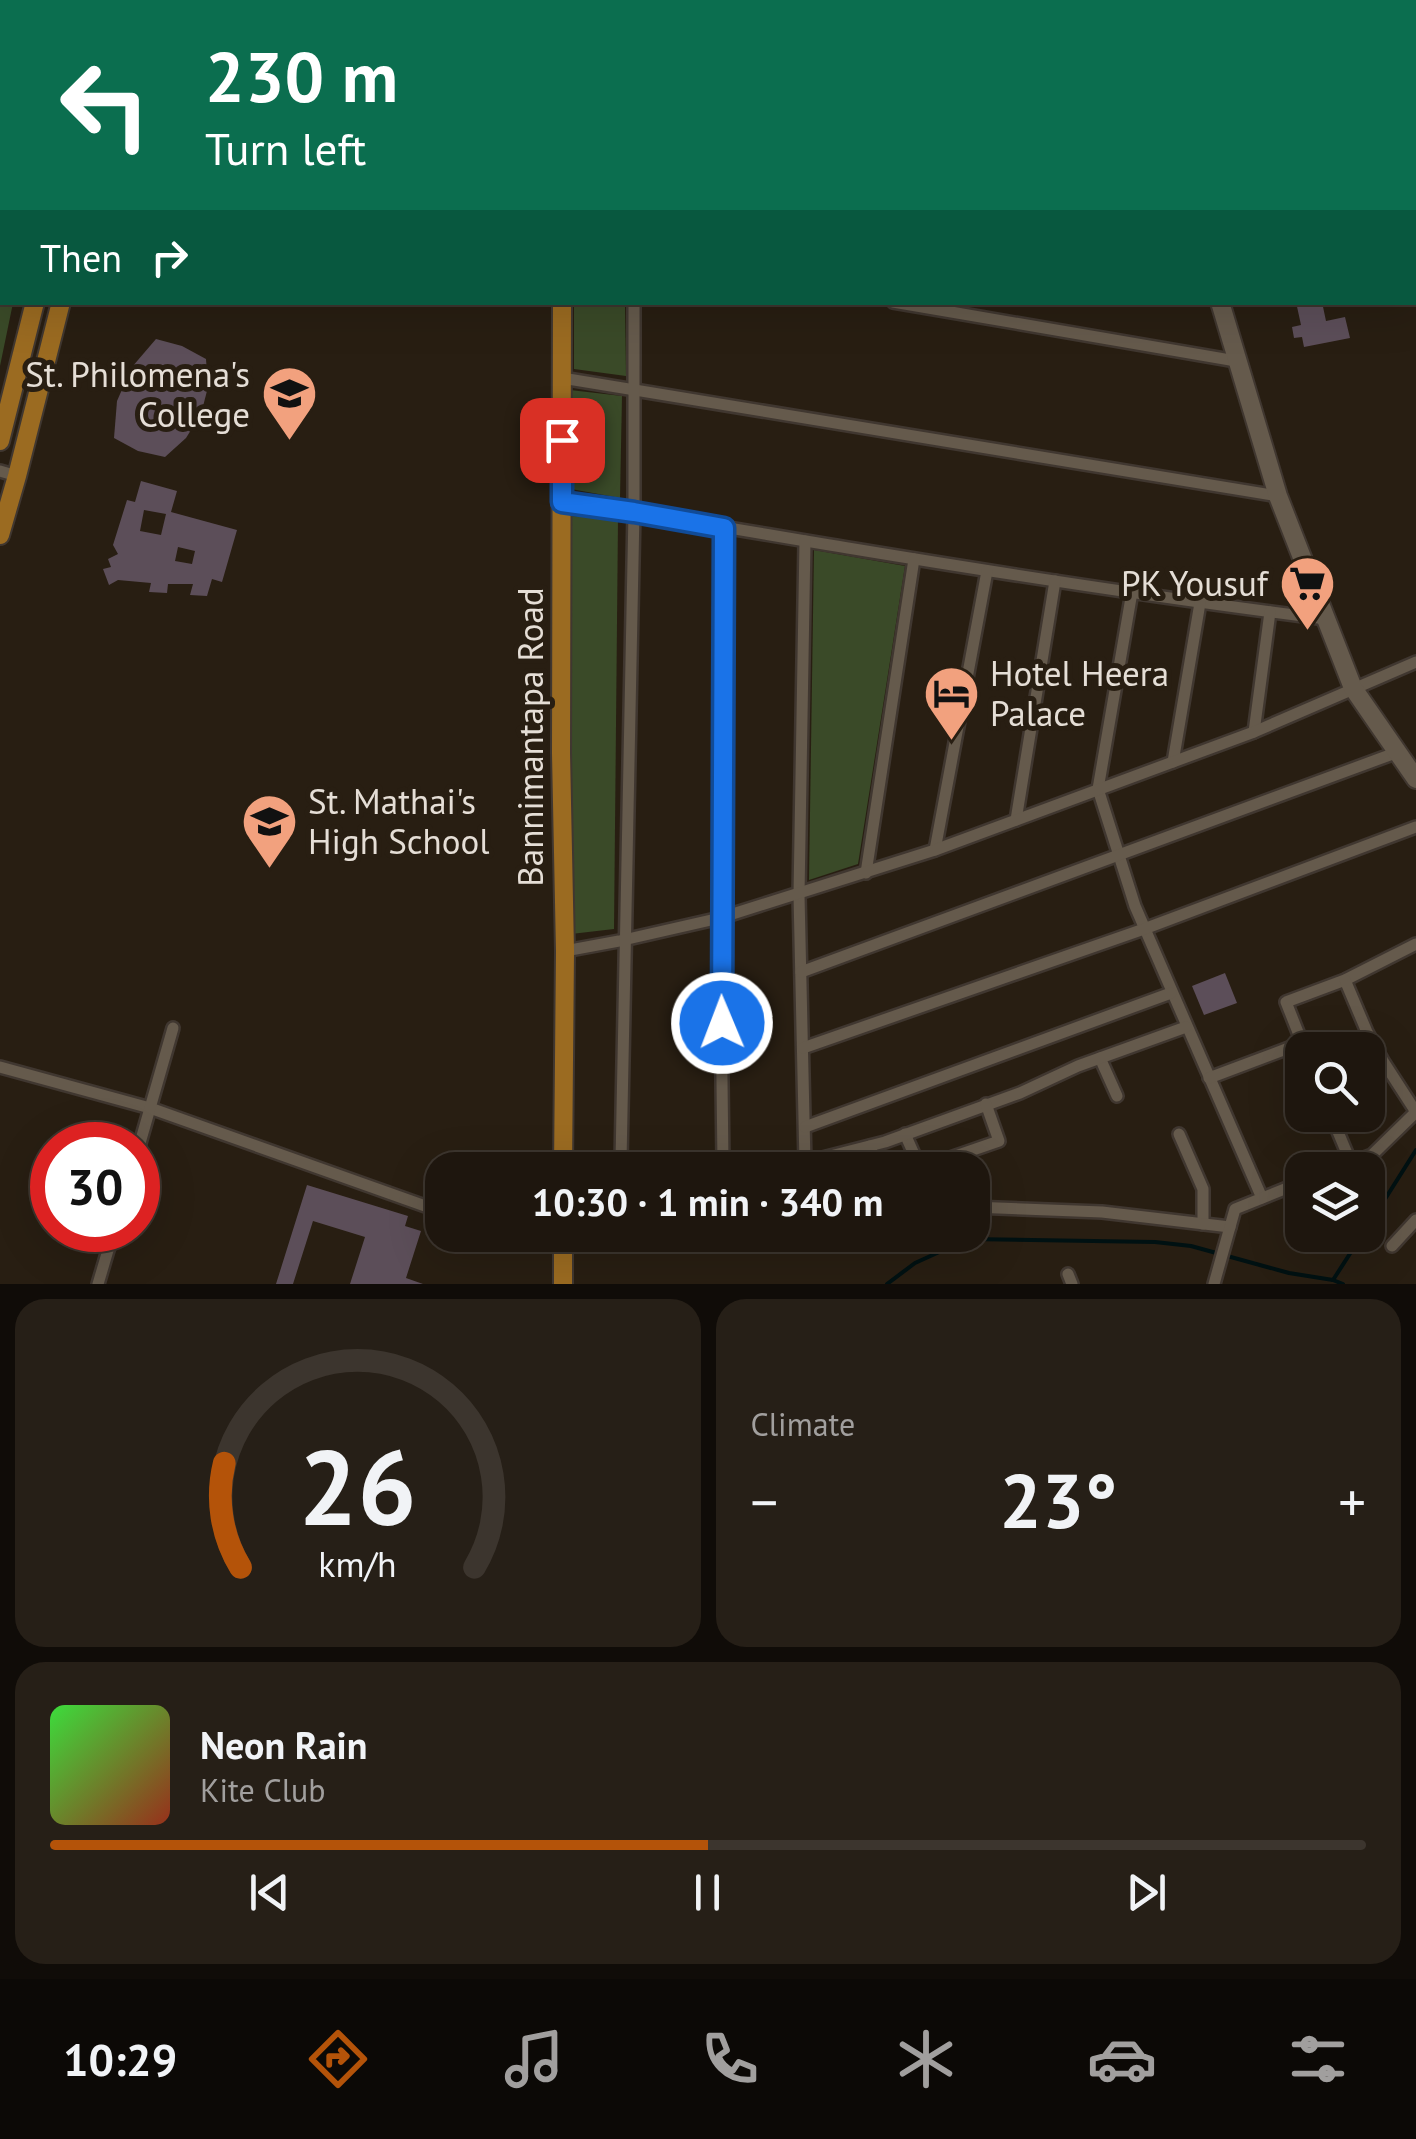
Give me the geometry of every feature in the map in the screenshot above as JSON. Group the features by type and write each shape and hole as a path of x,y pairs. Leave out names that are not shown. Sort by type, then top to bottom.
{"main road":[{"path":"0,441 34,305"},
{"path":"0,535 9,473 60,305"},
{"name":"Bannimantapa Road","path":"562,305 563,1152"},
{"path":"563,1252 563,1284"}],"street":[{"path":"621,1152 634,512 634,305"},
{"path":"910,305 1236,361"},
{"path":"1221,305 1278,496 1353,688 1416,779"},
{"path":"562,378 1278,496"},
{"path":"562,502 987,571 1326,618"},
{"path":"724,528 720,918 724,1152"},
{"path":"804,541 799,894 805,1152"},
{"path":"866,872 914,559"},
{"path":"934,850 987,571"},
{"path":"1016,820 1055,580"},
{"path":"1132,592 1098,789 1144,929 1262,1198"},
{"path":"1173,762 1200,603"},
{"path":"1254,732 1270,612"},
{"path":"565,951 720,918 934,850 1254,732 1416,662"},
{"path":"801,972 1398,752"},
{"path":"803,1048 1144,929 1416,827"},
{"path":"1298,1032 1286,1002 1345,980 1416,944"},
{"path":"1345,980 1382,1061 1416,1112 1375,1152"},
{"path":"804,1127 1171,993"},
{"path":"846,1152 906,1134 1186,1027"},
{"path":"146,1122 172,1028"},
{"path":"1208,1078 1285,1053"},
{"path":"1100,1058 1118,1096"},
{"path":"0,1067 150,1108 425,1206"},
{"path":"967,1152 999,1141 986,1104"},
{"path":"906,1134 914,1152"},
{"path":"1178,1134 1203,1189 1203,1224"},
{"path":"870,1146 872,1152"},
{"path":"1215,1279 1235,1209 1285,1189"},
{"path":"990,1208 1102,1212 1203,1224 1228,1232"},
{"path":"1392,1246 1416,1220"},
{"path":"98,1284 107,1252"}],"green space":[{"path":"0,305 13,305 0,366"},
{"path":"574,305 625,305 626,376 574,369"},
{"path":"570,390 622,396 620,498 571,489"},
{"path":"571,516 618,519 614,929 571,934"},
{"path":"814,550 905,566 858,864 809,880"}],"building":[{"path":"1297,305 1323,305 1326,321 1345,317 1350,338 1304,347 1302,337 1294,338 1292,327 1301,325"},
{"path":"156,339 182,346 206,359 208,387 201,414 186,438 165,457 138,451 114,438 117,401 132,367"},
{"path":"141,481 177,491 171,512 237,530 222,582 212,579 207,596 190,595 193,584 168,584 167,593 149,592 151,583 118,580 109,585 103,569 111,567 108,559 118,554 113,545 127,500 135,502","holes":["144,510 166,514 161,535 140,531","178,547 195,551 192,564 175,561"]},
{"path":"1225,973 1237,1003 1204,1015 1192,986"},
{"path":"307,1185 408,1216 405,1226 421,1231 406,1278 423,1284 350,1284 365,1237 313,1221 293,1284 276,1284"}],"waterway":[{"path":"1385,1199 1416,1150"},
{"path":"887,1284 915,1263 968,1239 1191,1246 1343,1284"},
{"path":"1333,1280 1351,1252"}],"place":[{"name":"St. Philomena's College","path":"289,443"},
{"name":"PK Yousuf","path":"1307,632"},
{"name":"Hotel Heera Palace","path":"951,742"},
{"name":"St. Mathai's High School","path":"269,870"}],"route":[{"path":"562,440 562,502 724,528 722,1023"}]}
